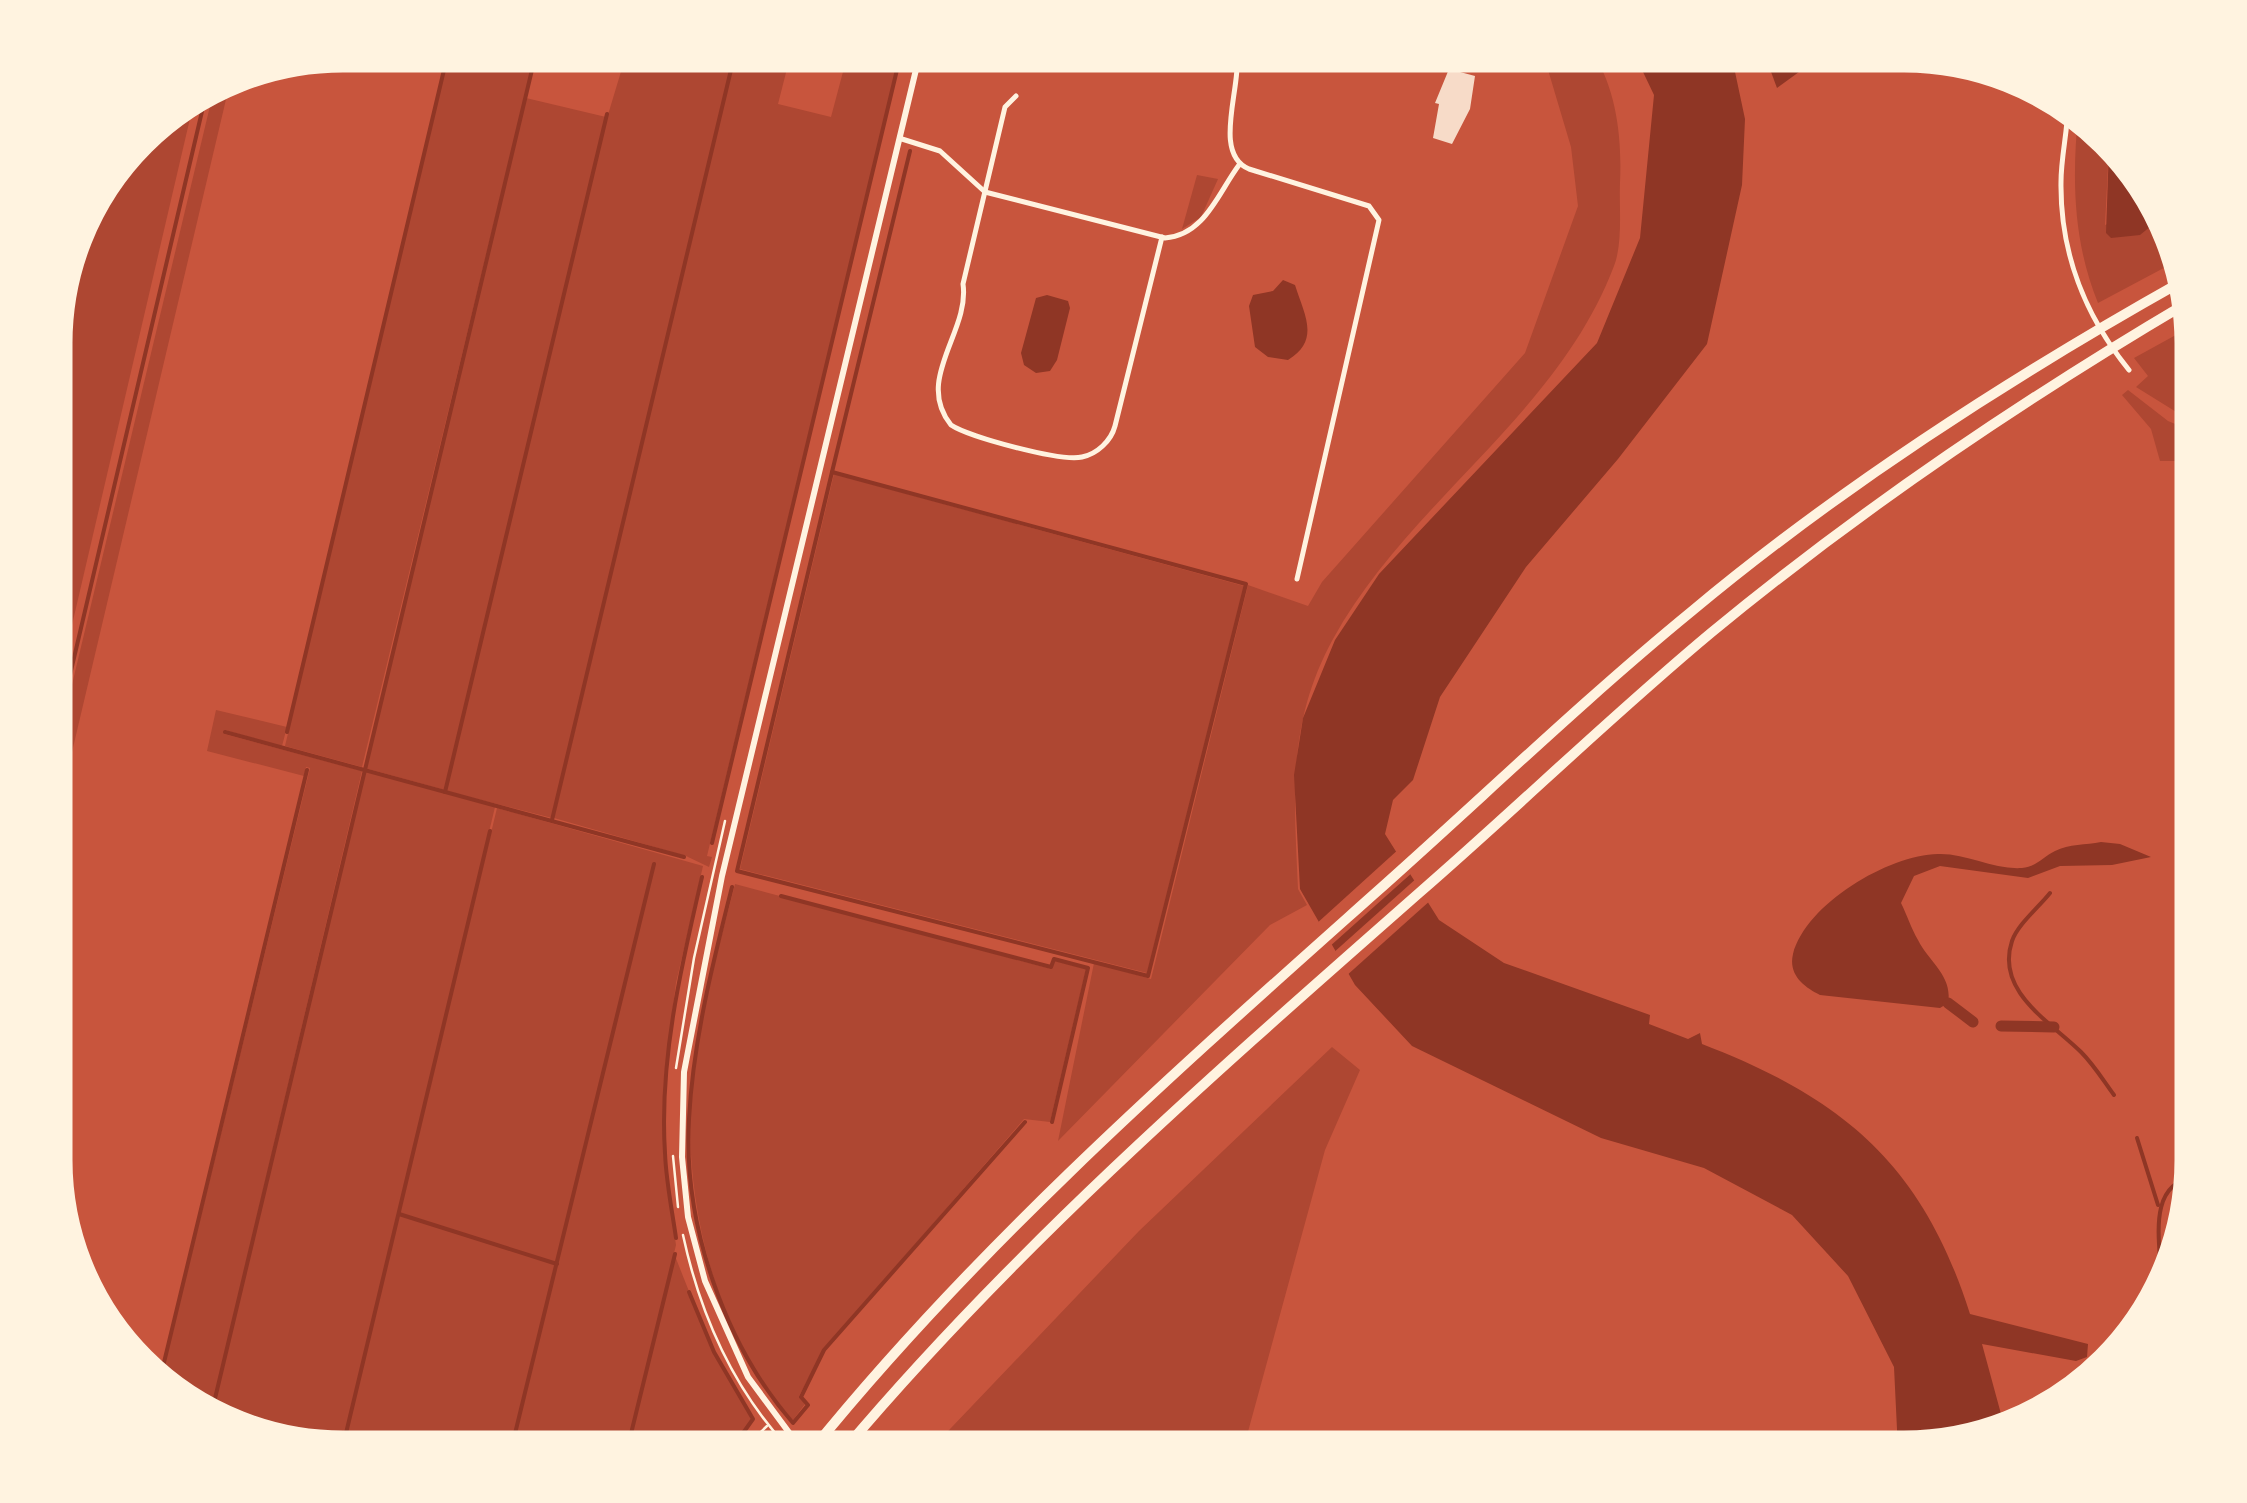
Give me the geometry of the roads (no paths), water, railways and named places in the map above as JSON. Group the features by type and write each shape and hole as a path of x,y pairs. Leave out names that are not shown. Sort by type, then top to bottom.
{"highway":[{"path":"827,1433 982,1257 1082,1161 1692,610 1812,516 1978,404 2172,288"},
{"path":"859,1433 999,1276 1099,1181 1712,632 1828,540 1990,425 2174,311"}],"street":[{"path":"789,1433 748,1376 705,1281 688,1217 682,1157 684,1072 718,893 916,70"},
{"path":"1238,70 1230,146 1240,165 1369,206 1378,220 1297,579"},
{"path":"1016,96 1005,107 963,284 963,311 952,331 937,388 942,413 964,432 1068,458 1092,454 1107,442 1115,426 1162,237"},
{"path":"2066,124 2061,177 2069,258 2095,320 2129,370"},
{"path":"902,139 940,152 985,192 1162,237 1178,236 1203,221 1218,191 1240,165"}],"waterway":[{"path":"287,732 444,70"},
{"path":"214,1401 532,70"},
{"path":"552,820 731,70"},
{"path":"712,843 897,70"},
{"path":"70,675 202,109"},
{"path":"445,792 607,114"},
{"path":"832,472 910,151"},
{"path":"832,472 1246,584 1148,976 737,871 832,472"},
{"path":"225,732 684,857"},
{"path":"163,1365 307,770"},
{"path":"346,1433 490,831"},
{"path":"515,1433 654,864"},
{"path":"676,1238 666,1164 665,1083 679,979 702,877"},
{"path":"732,887 695,1060 689,1119 693,1200 701,1240 728,1320 768,1392 793,1423 808,1405 801,1397 824,1350 1025,1122"},
{"path":"2050,893 2012,941 2011,976 2029,1004 2086,1057 2114,1095"},
{"path":"781,896 1051,967 1054,959 1088,968 1052,1122"},
{"path":"1948,1003 1973,1022"},
{"path":"2001,1026 2054,1027"},
{"path":"2137,1138 2158,1205"},
{"path":"2160,1255 2163,1202 2175,1185"},
{"path":"399,1214 557,1264"},
{"path":"631,1433 675,1254"},
{"path":"689,1292 714,1352 753,1419 743,1433"}]}
